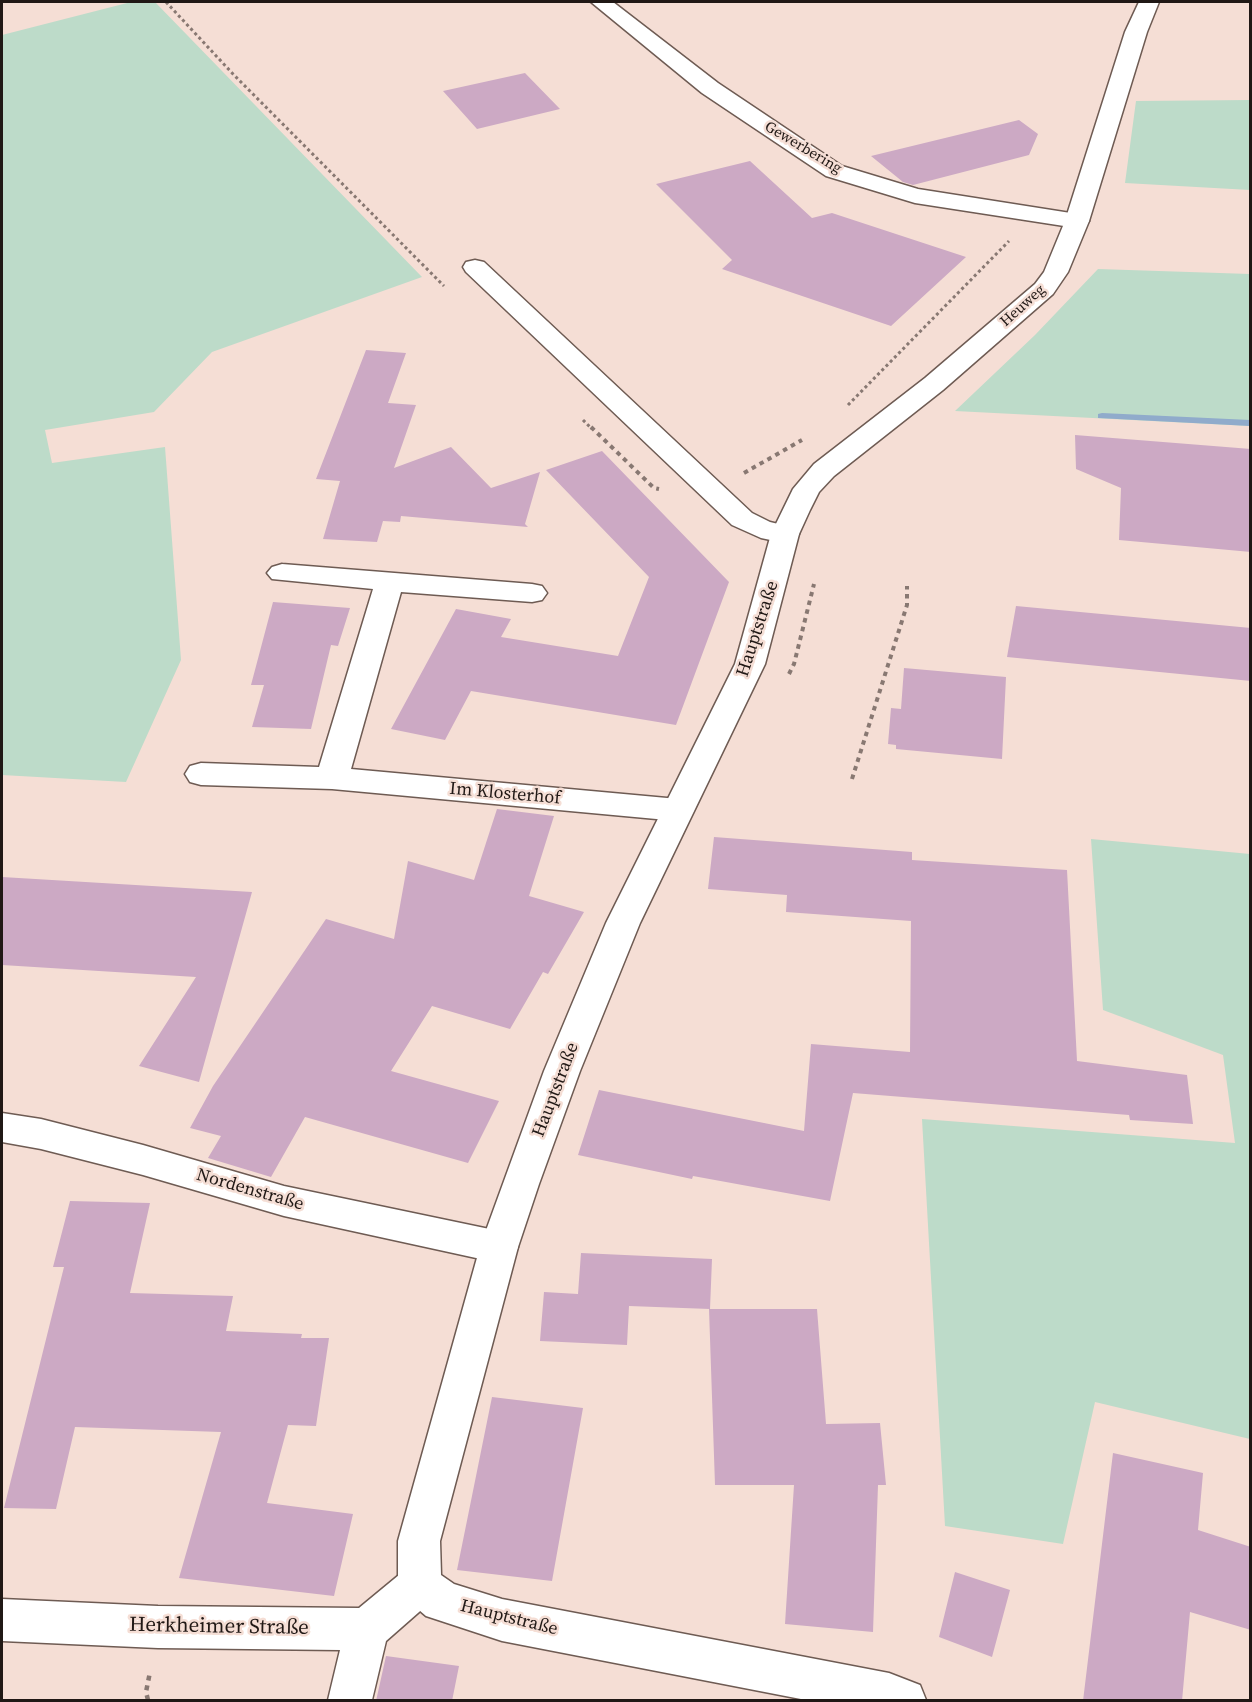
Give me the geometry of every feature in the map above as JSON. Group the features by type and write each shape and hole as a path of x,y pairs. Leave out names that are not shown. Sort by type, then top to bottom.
{"street":[{"name":"Gewerbering","path":"601,2 710,88 834,171 915,196 1077,221"},
{"name":"Heuweg","path":"785,534 807,489 824,470 934,384 1044,289 1056,272 1077,221 1136,32 1149,2"},
{"path":"476,267 742,519 760,529 785,534"},
{"name":"Hauptstraße","path":"785,534 750,664 626,916 562,1071 500,1247 419,1541 420,1584 441,1601 502,1620 889,1695 904,1701"},
{"path":"282,573 532,593"},
{"path":"332,778 390,581"},
{"name":"Im Klosterhof","path":"201,774 332,778 678,810"},
{"name":"Nordenstraße","path":"2,1128 41,1134 143,1160 284,1201 500,1247"},
{"path":"350,1701 367,1629 420,1584"},
{"name":"Herkheimer Straße","path":"2,1620 158,1627 367,1629"}],"path":[{"path":"845,408 1014,236"},
{"path":"710,489 809,436"},
{"path":"852,779 908,606 907,586"}],"green space":[{"path":"131,2 155,2 422,277 212,352 154,412 45,430 52,463 165,447 181,660 126,782 2,775 2,35"},
{"path":"1250,100 1250,190 1125,183 1136,101"},
{"path":"1098,269 1250,274 1250,426 955,411 1035,335"},
{"path":"1091,839 1250,854 1250,1439 1095,1402 1063,1544 945,1526 922,1119 1235,1143 1223,1055 1103,1010"}],"building":[{"path":"525,73 560,109 477,129 443,91"},
{"path":"1019,120 1038,134 1029,155 913,185 903,182 871,156"},
{"path":"750,161 812,218 832,213 966,257 891,326 722,269 732,260 656,184"},
{"path":"366,350 406,353 388,403 416,405 394,468 451,447 491,488 540,472 525,524 528,527 401,516 400,522 383,521 377,542 323,539 340,481 316,479"},
{"path":"1075,435 1251,449 1251,552 1119,540 1121,488 1076,469"},
{"path":"602,451 729,582 676,725 471,691 445,740 391,729 456,609 511,619 501,637 618,656 649,577 546,470"},
{"path":"273,602 350,608 338,646 331,645 311,729 252,727 264,685 251,685"},
{"path":"1016,606 1251,628 1251,681 1007,657"},
{"path":"904,668 1006,677 1002,759 896,749 896,745 888,744 891,708 901,709"},
{"path":"497,809 554,816 529,896 584,912 548,974 543,972 510,1029 432,1006 391,1071 499,1101 468,1163 305,1117 271,1177 208,1158 221,1136 190,1128 213,1086 326,919 394,939 408,861 474,880"},
{"path":"714,837 912,852 912,860 1067,870 1077,1061 1187,1075 1193,1124 1130,1120 1129,1115 853,1093 830,1201 693,1176 692,1179 578,1155 599,1090 804,1131 811,1044 910,1052 911,921 786,912 787,895 708,889"},
{"path":"2,877 252,892 199,1082 139,1066 196,977 2,965"},
{"path":"70,1201 150,1203 130,1293 233,1296 226,1331 302,1334 301,1338 329,1338 316,1426 288,1425 267,1503 353,1514 334,1596 179,1578 221,1432 75,1427 56,1509 4,1508 64,1267 53,1267"},
{"path":"581,1253 712,1259 710,1309 629,1306 627,1345 540,1341 544,1292 578,1294"},
{"path":"709,1309 817,1309 826,1424 880,1423 886,1485 878,1485 873,1632 785,1624 794,1485 715,1485"},
{"path":"492,1397 583,1408 552,1581 457,1570"},
{"path":"1113,1453 1203,1473 1198,1530 1251,1547 1251,1630 1190,1612 1182,1701 1083,1701"},
{"path":"955,1572 1010,1590 992,1657 939,1637"},
{"path":"386,1656 459,1666 452,1701 376,1701"}],"waterway":[{"path":"1102,416 1250,423"}]}
